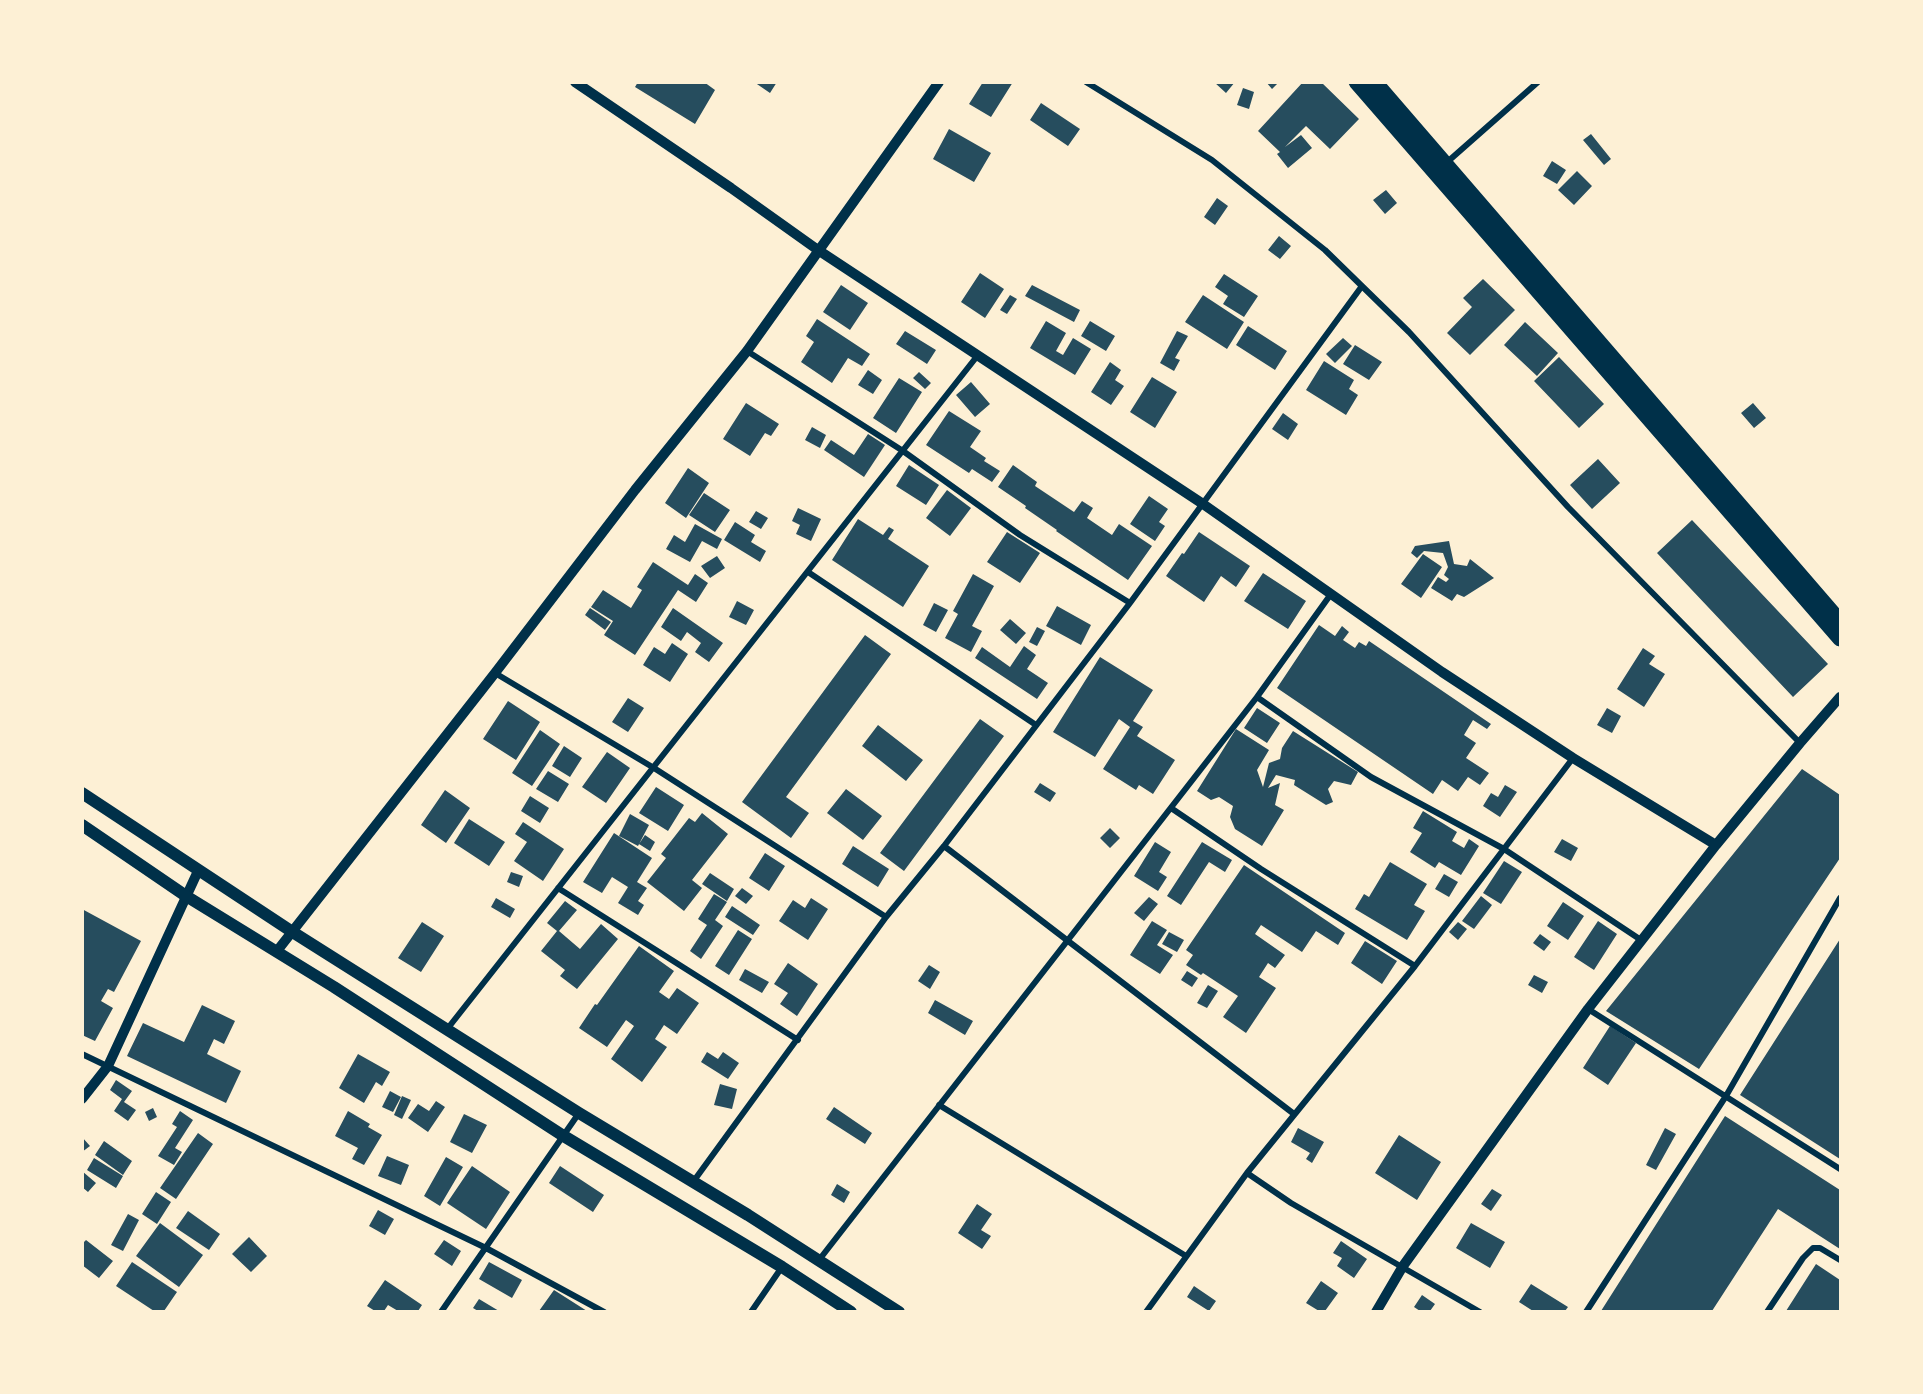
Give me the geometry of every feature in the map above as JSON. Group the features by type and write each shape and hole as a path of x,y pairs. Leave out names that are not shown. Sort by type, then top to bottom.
{"main road":[{"path":"1356,82 1840,639"},
{"path":"1375,82 1840,621"},
{"path":"82,794 291,931 448,1028 579,1113 900,1311"},
{"path":"82,825 186,896 277,951 562,1135 851,1311"}],"street":[{"path":"575,82 818,250 1203,504 1442,672 1573,758 1716,845"},
{"path":"277,951 635,490 747,351 939,82"},
{"path":"1086,82 1212,159 1325,250 1409,332 1568,507 1800,743"},
{"path":"1445,164 1538,82"},
{"path":"693,1182 886,917 944,846 1130,603 1362,286"},
{"path":"747,351 903,451 1020,535 1130,603"},
{"path":"448,1028 978,355"},
{"path":"808,572 1036,725"},
{"path":"819,1260 1257,697 1331,594"},
{"path":"495,673 654,768 886,917"},
{"path":"1257,697 1371,777 1504,849 1641,940"},
{"path":"1376,1311 1403,1266 1588,1009 1716,845 1840,697"},
{"path":"1146,1311 1247,1173 1415,966 1573,758"},
{"path":"1171,808 1415,966"},
{"path":"944,846 1294,1114"},
{"path":"82,1099 108,1066 198,871"},
{"path":"558,888 798,1040"},
{"path":"1586,1311 1726,1096 1840,898"},
{"path":"1588,1009 1840,1169"},
{"path":"82,1054 486,1248 604,1311"},
{"path":"939,1106 1186,1256"},
{"path":"441,1311 579,1113"},
{"path":"1247,1173 1291,1203 1480,1311"},
{"path":"1767,1311 1803,1258 1813,1248 1820,1248 1840,1260"},
{"path":"752,1311 782,1267"}],"building":[{"path":"638,82 704,82 715,90 695,124 635,87"},
{"path":"754,82 777,82 770,93"},
{"path":"983,82 1013,82 991,117 969,104"},
{"path":"1214,82 1235,82 1226,93"},
{"path":"1266,82 1279,82 1272,89"},
{"path":"1303,82 1321,82 1359,119 1330,149 1306,126 1285,147 1301,135 1312,148 1288,168 1277,154 1280,152 1258,131"},
{"path":"1243,88 1254,92 1249,109 1237,105"},
{"path":"1041,103 1080,129 1068,146 1030,120"},
{"path":"949,129 991,153 974,182 933,159"},
{"path":"1591,134 1611,159 1604,165 1583,140"},
{"path":"1552,161 1566,170 1557,184 1543,176"},
{"path":"1577,171 1592,186 1574,205 1558,190"},
{"path":"1386,190 1397,203 1385,214 1373,200"},
{"path":"1217,198 1228,206 1215,225 1204,217"},
{"path":"1279,236 1291,246 1280,259 1268,250"},
{"path":"980,273 1004,289 985,318 961,302"},
{"path":"1224,274 1258,296 1244,317 1223,304 1228,296 1215,287"},
{"path":"1483,279 1515,310 1470,355 1447,333 1472,307 1463,298"},
{"path":"841,285 868,303 850,330 823,312"},
{"path":"1032,285 1080,310 1074,322 1025,296"},
{"path":"1010,295 1017,299 1007,314 1000,310"},
{"path":"1203,295 1244,322 1227,349 1185,322"},
{"path":"817,319 870,354 862,366 848,358 832,383 801,362 814,342 806,336"},
{"path":"1046,321 1066,333 1056,351 1063,355 1073,338 1091,349 1075,375 1030,348"},
{"path":"1090,321 1115,336 1106,351 1081,336"},
{"path":"1525,322 1558,353 1537,376 1504,345"},
{"path":"1248,326 1287,351 1275,370 1236,345"},
{"path":"905,331 936,350 927,364 896,344"},
{"path":"1177,331 1188,336 1175,358 1180,360 1174,371 1160,363"},
{"path":"1343,338 1352,346 1335,363 1326,354"},
{"path":"1355,345 1382,362 1369,380 1343,364"},
{"path":"1559,357 1604,404 1579,428 1534,381"},
{"path":"1324,361 1354,380 1349,389 1358,395 1346,415 1306,390"},
{"path":"1110,362 1121,370 1115,380 1124,386 1111,405 1091,392"},
{"path":"868,370 882,380 873,394 858,385"},
{"path":"919,372 931,383 925,389 913,378"},
{"path":"1152,377 1177,392 1155,428 1130,412"},
{"path":"899,378 922,392 896,433 873,418"},
{"path":"971,382 990,404 975,417 956,395"},
{"path":"746,403 779,424 771,436 765,433 750,456 723,439"},
{"path":"1753,403 1766,418 1754,428 1741,413"},
{"path":"949,411 981,431 970,447 986,458 984,461 1000,471 992,482 972,469 969,473 926,445"},
{"path":"1283,413 1298,424 1288,440 1272,429"},
{"path":"812,427 826,435 820,448 805,440"},
{"path":"868,434 885,445 864,477 824,450 831,440 854,455"},
{"path":"1598,459 1620,483 1592,509 1570,485"},
{"path":"909,465 939,485 926,505 896,486"},
{"path":"1013,465 1037,482 1035,486 1074,512 1082,501 1093,508 1087,518 1112,535 1119,524 1152,546 1128,580 1056,531 998,487"},
{"path":"688,468 709,483 686,518 665,503"},
{"path":"947,490 971,508 950,536 926,518"},
{"path":"704,493 730,510 715,532 689,515"},
{"path":"1149,496 1168,509 1159,522 1165,526 1155,541 1130,524"},
{"path":"798,508 821,519 811,541 796,534 800,525 792,521"},
{"path":"756,511 768,518 761,529 749,522"},
{"path":"858,519 883,535 889,527 894,530 888,539 929,566 903,607 832,560"},
{"path":"1692,520 1828,664 1793,697 1657,553"},
{"path":"735,522 755,535 751,542 766,551 760,562 724,540"},
{"path":"695,524 722,539 717,549 702,541 690,562 666,549 674,535 685,542"},
{"path":"1007,532 1040,553 1020,583 987,562"},
{"path":"1199,532 1250,566 1236,587 1221,576 1204,602 1166,576"},
{"path":"1449,541 1454,564 1467,566 1470,559 1494,578 1464,597 1457,594 1452,601 1431,588 1438,577 1446,582 1449,579 1444,575 1448,567 1443,553 1424,551 1417,558 1411,553 1415,546"},
{"path":"1423,554 1442,567 1421,598 1401,584"},
{"path":"717,556 725,568 710,578 701,566"},
{"path":"653,562 688,585 695,574 708,583 696,602 678,590 635,655 604,635 613,621 591,607 603,590 631,608 642,590 637,587"},
{"path":"1263,573 1306,601 1288,629 1244,601"},
{"path":"973,574 994,586 972,626 982,631 971,652 945,638 958,614 953,611"},
{"path":"737,601 754,610 746,625 729,617"},
{"path":"934,603 948,610 936,632 923,625"},
{"path":"1057,606 1091,625 1081,645 1046,626"},
{"path":"590,608 611,622 605,630 585,615"},
{"path":"673,608 723,643 709,662 695,652 701,643 687,632 681,641 661,627"},
{"path":"1010,619 1026,633 1016,644 1000,630"},
{"path":"1319,625 1335,636 1342,626 1349,632 1343,640 1355,648 1359,642 1366,646 1369,641 1491,724 1487,729 1473,720 1464,735 1476,743 1466,758 1489,773 1480,785 1468,777 1458,791 1442,780 1433,794 1277,688"},
{"path":"1037,627 1045,631 1037,646 1029,642"},
{"path":"865,635 891,654 786,797 809,813 791,838 742,802"},
{"path":"672,643 688,654 670,682 643,665 654,647 665,654"},
{"path":"1024,646 1036,655 1027,669 1048,683 1037,699 975,658 982,647 1010,667"},
{"path":"1643,648 1655,656 1649,664 1665,674 1644,707 1617,689"},
{"path":"1100,657 1153,690 1133,721 1143,727 1137,736 1175,760 1153,794 1139,785 1136,790 1103,769 1130,727 1119,719 1095,757 1053,732"},
{"path":"628,698 644,708 628,732 612,722"},
{"path":"508,701 540,722 516,760 483,739"},
{"path":"1257,708 1280,723 1267,743 1244,728"},
{"path":"1607,708 1621,716 1612,733 1597,725"},
{"path":"980,719 1004,736 904,871 880,853"},
{"path":"878,725 923,760 906,781 862,746"},
{"path":"1236,729 1269,750 1257,770 1263,787 1269,763 1280,759 1282,748 1293,731 1358,772 1351,785 1334,781 1328,789 1333,802 1326,805 1294,785 1295,780 1276,775 1268,788 1280,783 1275,805 1284,810 1262,846 1235,829 1230,817 1233,806 1219,797 1211,800 1197,791"},
{"path":"540,730 560,744 532,786 512,773"},
{"path":"564,746 582,758 570,777 552,766"},
{"path":"607,752 630,768 606,803 582,787"},
{"path":"1802,769 1840,795 1840,858 1699,1069 1606,1011"},
{"path":"548,771 569,784 558,802 536,789"},
{"path":"1040,783 1056,793 1050,802 1034,792"},
{"path":"1505,785 1517,792 1500,817 1483,806 1491,793 1498,797"},
{"path":"656,787 684,805 668,831 639,813"},
{"path":"846,789 882,816 863,840 827,813"},
{"path":"445,790 470,808 446,843 421,825"},
{"path":"530,796 549,808 540,823 521,811"},
{"path":"1423,811 1457,832 1452,841 1464,848 1469,839 1479,846 1461,875 1439,862 1435,868 1410,852 1422,833 1413,828"},
{"path":"702,813 728,834 692,880 702,888 684,911 647,882 666,858 661,854 689,818 695,822"},
{"path":"630,814 649,825 638,846 619,836"},
{"path":"469,819 505,842 489,866 454,843"},
{"path":"523,822 564,849 543,881 514,861 527,842 515,834"},
{"path":"1110,828 1120,838 1110,848 1100,838"},
{"path":"614,833 652,858 637,882 647,888 638,901 644,905 638,915 618,903 628,887 612,877 602,893 583,882"},
{"path":"645,835 655,842 650,851 639,844"},
{"path":"1562,839 1578,848 1571,861 1554,852"},
{"path":"1155,842 1171,852 1159,872 1167,877 1158,891 1134,876"},
{"path":"1202,842 1232,860 1225,872 1209,862 1181,905 1167,896"},
{"path":"853,846 889,869 878,887 842,864"},
{"path":"765,853 785,866 769,891 749,878"},
{"path":"1504,861 1522,872 1501,904 1483,893"},
{"path":"1390,862 1427,884 1414,905 1425,911 1407,940 1355,909 1364,894 1369,897"},
{"path":"1244,865 1345,933 1338,945 1316,931 1302,952 1261,925 1255,934 1285,955 1275,968 1268,963 1259,977 1276,988 1246,1033 1223,1017 1238,996 1203,973 1201,975 1186,965 1193,955 1186,950"},
{"path":"511,872 523,876 519,887 507,882"},
{"path":"710,873 734,889 727,901 702,884"},
{"path":"1444,874 1458,882 1449,897 1435,889"},
{"path":"742,888 753,896 746,904 735,896"},
{"path":"714,894 727,902 715,920 723,926 701,959 690,951 707,925 698,919"},
{"path":"1481,896 1492,905 1474,929 1462,921"},
{"path":"1149,897 1158,904 1144,921 1134,913"},
{"path":"496,898 515,909 510,918 491,907"},
{"path":"811,898 828,909 808,940 779,921 793,900 805,908"},
{"path":"565,901 577,910 559,931 580,949 601,924 618,939 577,989 560,976 565,970 541,951 557,931 547,923"},
{"path":"1563,902 1584,916 1568,940 1547,926"},
{"path":"732,906 760,925 753,935 725,917"},
{"path":"82,909 141,941 114,992 108,989 101,1001 113,1008 95,1041 82,1035"},
{"path":"1152,921 1167,930 1157,945 1173,955 1160,974 1130,955"},
{"path":"1598,921 1617,934 1594,970 1574,957"},
{"path":"422,922 444,936 421,972 398,958"},
{"path":"1458,922 1467,929 1458,940 1449,932"},
{"path":"738,930 752,939 729,975 715,966"},
{"path":"1169,932 1184,940 1177,952 1162,944"},
{"path":"1540,934 1551,942 1544,951 1533,943"},
{"path":"1840,939 1840,1159 1740,1095"},
{"path":"1365,941 1397,961 1382,984 1351,963"},
{"path":"639,946 674,971 659,992 669,999 677,988 699,1003 677,1034 664,1025 655,1039 667,1047 642,1082 611,1059 634,1026 626,1020 607,1047 579,1028"},
{"path":"788,963 818,984 797,1016 780,1004 788,993 774,984"},
{"path":"929,965 940,972 930,989 918,981"},
{"path":"745,969 769,982 762,993 739,980"},
{"path":"1187,971 1198,978 1192,987 1181,980"},
{"path":"1534,975 1548,982 1542,993 1528,985"},
{"path":"1208,985 1218,991 1207,1008 1197,1003"},
{"path":"935,1000 973,1021 965,1035 928,1013"},
{"path":"202,1005 235,1021 224,1044 214,1039 207,1054 241,1071 226,1103 127,1056 143,1023 184,1042"},
{"path":"1610,1026 1636,1043 1608,1085 1583,1068"},
{"path":"707,1052 718,1059 723,1052 739,1063 728,1079 701,1062"},
{"path":"358,1054 390,1072 382,1086 376,1082 364,1103 339,1088"},
{"path":"116,1080 132,1091 124,1102 136,1110 128,1121 114,1111 122,1099 110,1090"},
{"path":"720,1084 737,1089 732,1109 714,1105"},
{"path":"390,1091 401,1097 393,1112 382,1107"},
{"path":"402,1096 411,1100 402,1119 394,1115"},
{"path":"436,1101 445,1107 428,1132 408,1118 418,1104 429,1111"},
{"path":"834,1107 872,1133 865,1144 826,1119"},
{"path":"153,1108 157,1117 149,1121 145,1112"},
{"path":"180,1111 193,1120 175,1148 182,1152 174,1165 158,1156 177,1127 172,1124"},
{"path":"348,1111 370,1124 368,1127 382,1135 364,1165 352,1159 358,1148 335,1136"},
{"path":"464,1114 487,1125 472,1153 450,1142"},
{"path":"1725,1116 1840,1190 1840,1249 1778,1209 1712,1311 1601,1311"},
{"path":"1298,1128 1324,1142 1312,1163 1306,1159 1310,1153 1291,1142"},
{"path":"1665,1128 1676,1134 1656,1170 1646,1165"},
{"path":"198,1133 213,1144 176,1199 160,1188"},
{"path":"1399,1135 1441,1162 1417,1200 1375,1173"},
{"path":"82,1137 90,1146 82,1152"},
{"path":"104,1141 132,1161 123,1175 95,1155"},
{"path":"387,1156 409,1165 401,1185 378,1176"},
{"path":"446,1157 463,1167 440,1206 424,1196"},
{"path":"94,1158 123,1176 116,1188 87,1170"},
{"path":"472,1166 510,1192 486,1229 447,1203"},
{"path":"560,1166 604,1195 593,1212 549,1183"},
{"path":"82,1171 96,1183 88,1192 82,1187"},
{"path":"837,1184 850,1192 844,1203 831,1195"},
{"path":"1492,1189 1502,1195 1491,1211 1481,1204"},
{"path":"156,1192 171,1202 157,1224 142,1214"},
{"path":"977,1204 992,1214 981,1230 991,1236 982,1249 958,1233"},
{"path":"378,1210 394,1219 385,1235 369,1226"},
{"path":"188,1211 220,1234 209,1250 176,1228"},
{"path":"128,1214 139,1220 123,1251 111,1245"},
{"path":"160,1223 203,1255 179,1287 136,1256"},
{"path":"1471,1223 1505,1242 1490,1268 1456,1248"},
{"path":"249,1237 267,1256 251,1272 232,1254"},
{"path":"86,1240 113,1261 99,1278 82,1265 82,1244"},
{"path":"444,1240 461,1251 452,1266 434,1254"},
{"path":"1341,1241 1367,1259 1354,1278 1337,1266 1342,1258 1333,1253"},
{"path":"132,1262 177,1292 164,1311 154,1311 116,1286"},
{"path":"489,1262 522,1280 512,1298 479,1279"},
{"path":"1816,1264 1840,1280 1840,1311 1786,1311"},
{"path":"385,1280 422,1305 418,1311 398,1311 388,1305 384,1311 375,1311 367,1306"},
{"path":"1321,1281 1338,1293 1325,1311 1319,1311 1306,1303"},
{"path":"1531,1284 1568,1307 1565,1311 1533,1311 1519,1302"},
{"path":"1194,1286 1216,1301 1209,1311 1187,1297"},
{"path":"554,1290 587,1311 539,1311"},
{"path":"1422,1295 1435,1304 1430,1311 1420,1311 1414,1307"},
{"path":"479,1299 499,1311 478,1311 473,1308"}]}
